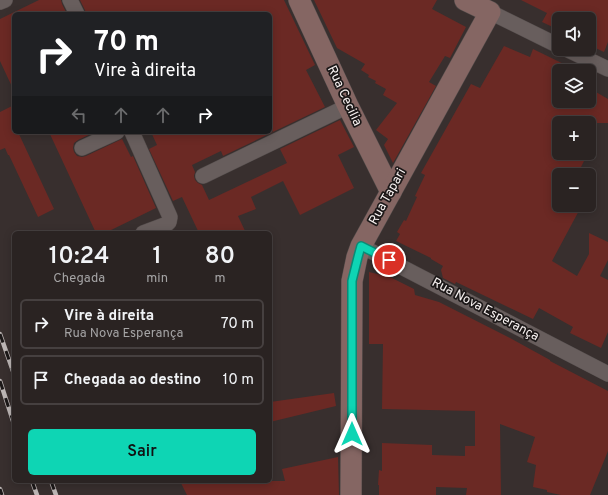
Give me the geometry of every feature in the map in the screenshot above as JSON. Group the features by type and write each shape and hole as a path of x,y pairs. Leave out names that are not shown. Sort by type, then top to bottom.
{"street":[{"path":"0,2 5,0"},
{"path":"70,0 76,12"},
{"name":"Rua Cecilia","path":"299,0 348,106 391,192"},
{"path":"465,0 552,43"},
{"name":"Rua Tapari","path":"351,495 352,281 361,246 490,12"},
{"path":"580,56 608,70"},
{"path":"203,176 348,106"},
{"path":"82,148 113,134"},
{"path":"133,134 170,217 167,224 148,231"},
{"name":"Rua Nova Esperança","path":"361,246 608,374"}],"building":[{"path":"39,0 61,0 66,12 14,12"},
{"path":"80,0 284,0 315,65 306,70 325,107 273,132 272,12 86,12"},
{"path":"314,0 437,0 432,9 466,27 450,58 445,56 429,82 436,86 393,163 384,145 388,139 376,130 397,103 383,95 386,89 375,83 376,81 368,77 369,75 361,70 365,64 337,48"},
{"path":"521,0 608,0 608,42 604,52 596,48 596,12 552,12 552,27 542,22 547,13"},
{"path":"12,13 12,87 0,61 0,19"},
{"path":"504,46 530,57 533,49 564,64 552,64 552,108 596,108 596,92 608,99 608,123 596,123 596,116 552,116 552,160 584,160 580,168 552,168 552,212 578,212 552,261 577,276 589,254 589,233 608,242 608,260 600,276 608,280 608,332 601,348 570,333 573,327 539,308 533,319 456,282 455,284 443,278 441,270 443,266 431,258 396,241 400,234 397,232 404,220 406,221 417,197 415,196 425,175 421,173 471,84 480,88"},
{"path":"12,106 12,134 19,134 54,209 38,217 9,155 5,148 0,150 0,112"},
{"path":"340,120 354,147 338,155 354,188 300,215 283,181 251,197 256,209 238,216 245,231 198,231 182,197 173,201 149,149 157,145 152,134 269,134 223,156 221,151 192,165 195,172 195,180 202,185 209,200 287,163 280,149"},
{"path":"50,134 91,134 74,143 73,148 77,156 86,156 122,139 131,157 133,156 156,208 109,231 95,231"},
{"path":"369,272 390,277 414,289 415,295 439,302 510,338 550,361 608,391 608,451 590,495 561,495 533,487 536,465 527,462 535,437 500,424 501,495 466,495 467,488 436,487 436,495 379,495 379,470 382,471 382,443 432,445 432,455 465,456 465,446 475,446 475,411 382,409 383,344 369,344"},
{"path":"334,393 336,406 272,422 272,402"},
{"path":"338,457 339,495 187,495 181,483 272,483 272,481 285,481 282,469"}],"railway":[{"path":"0,334 12,368"},
{"path":"0,381 12,418"},
{"path":"33,483 37,495"},
{"path":"52,483 56,495"},
{"path":"0,489 2,495"}],"route":[{"path":"352,434 352,281 354,270 361,246 389,260"}]}
